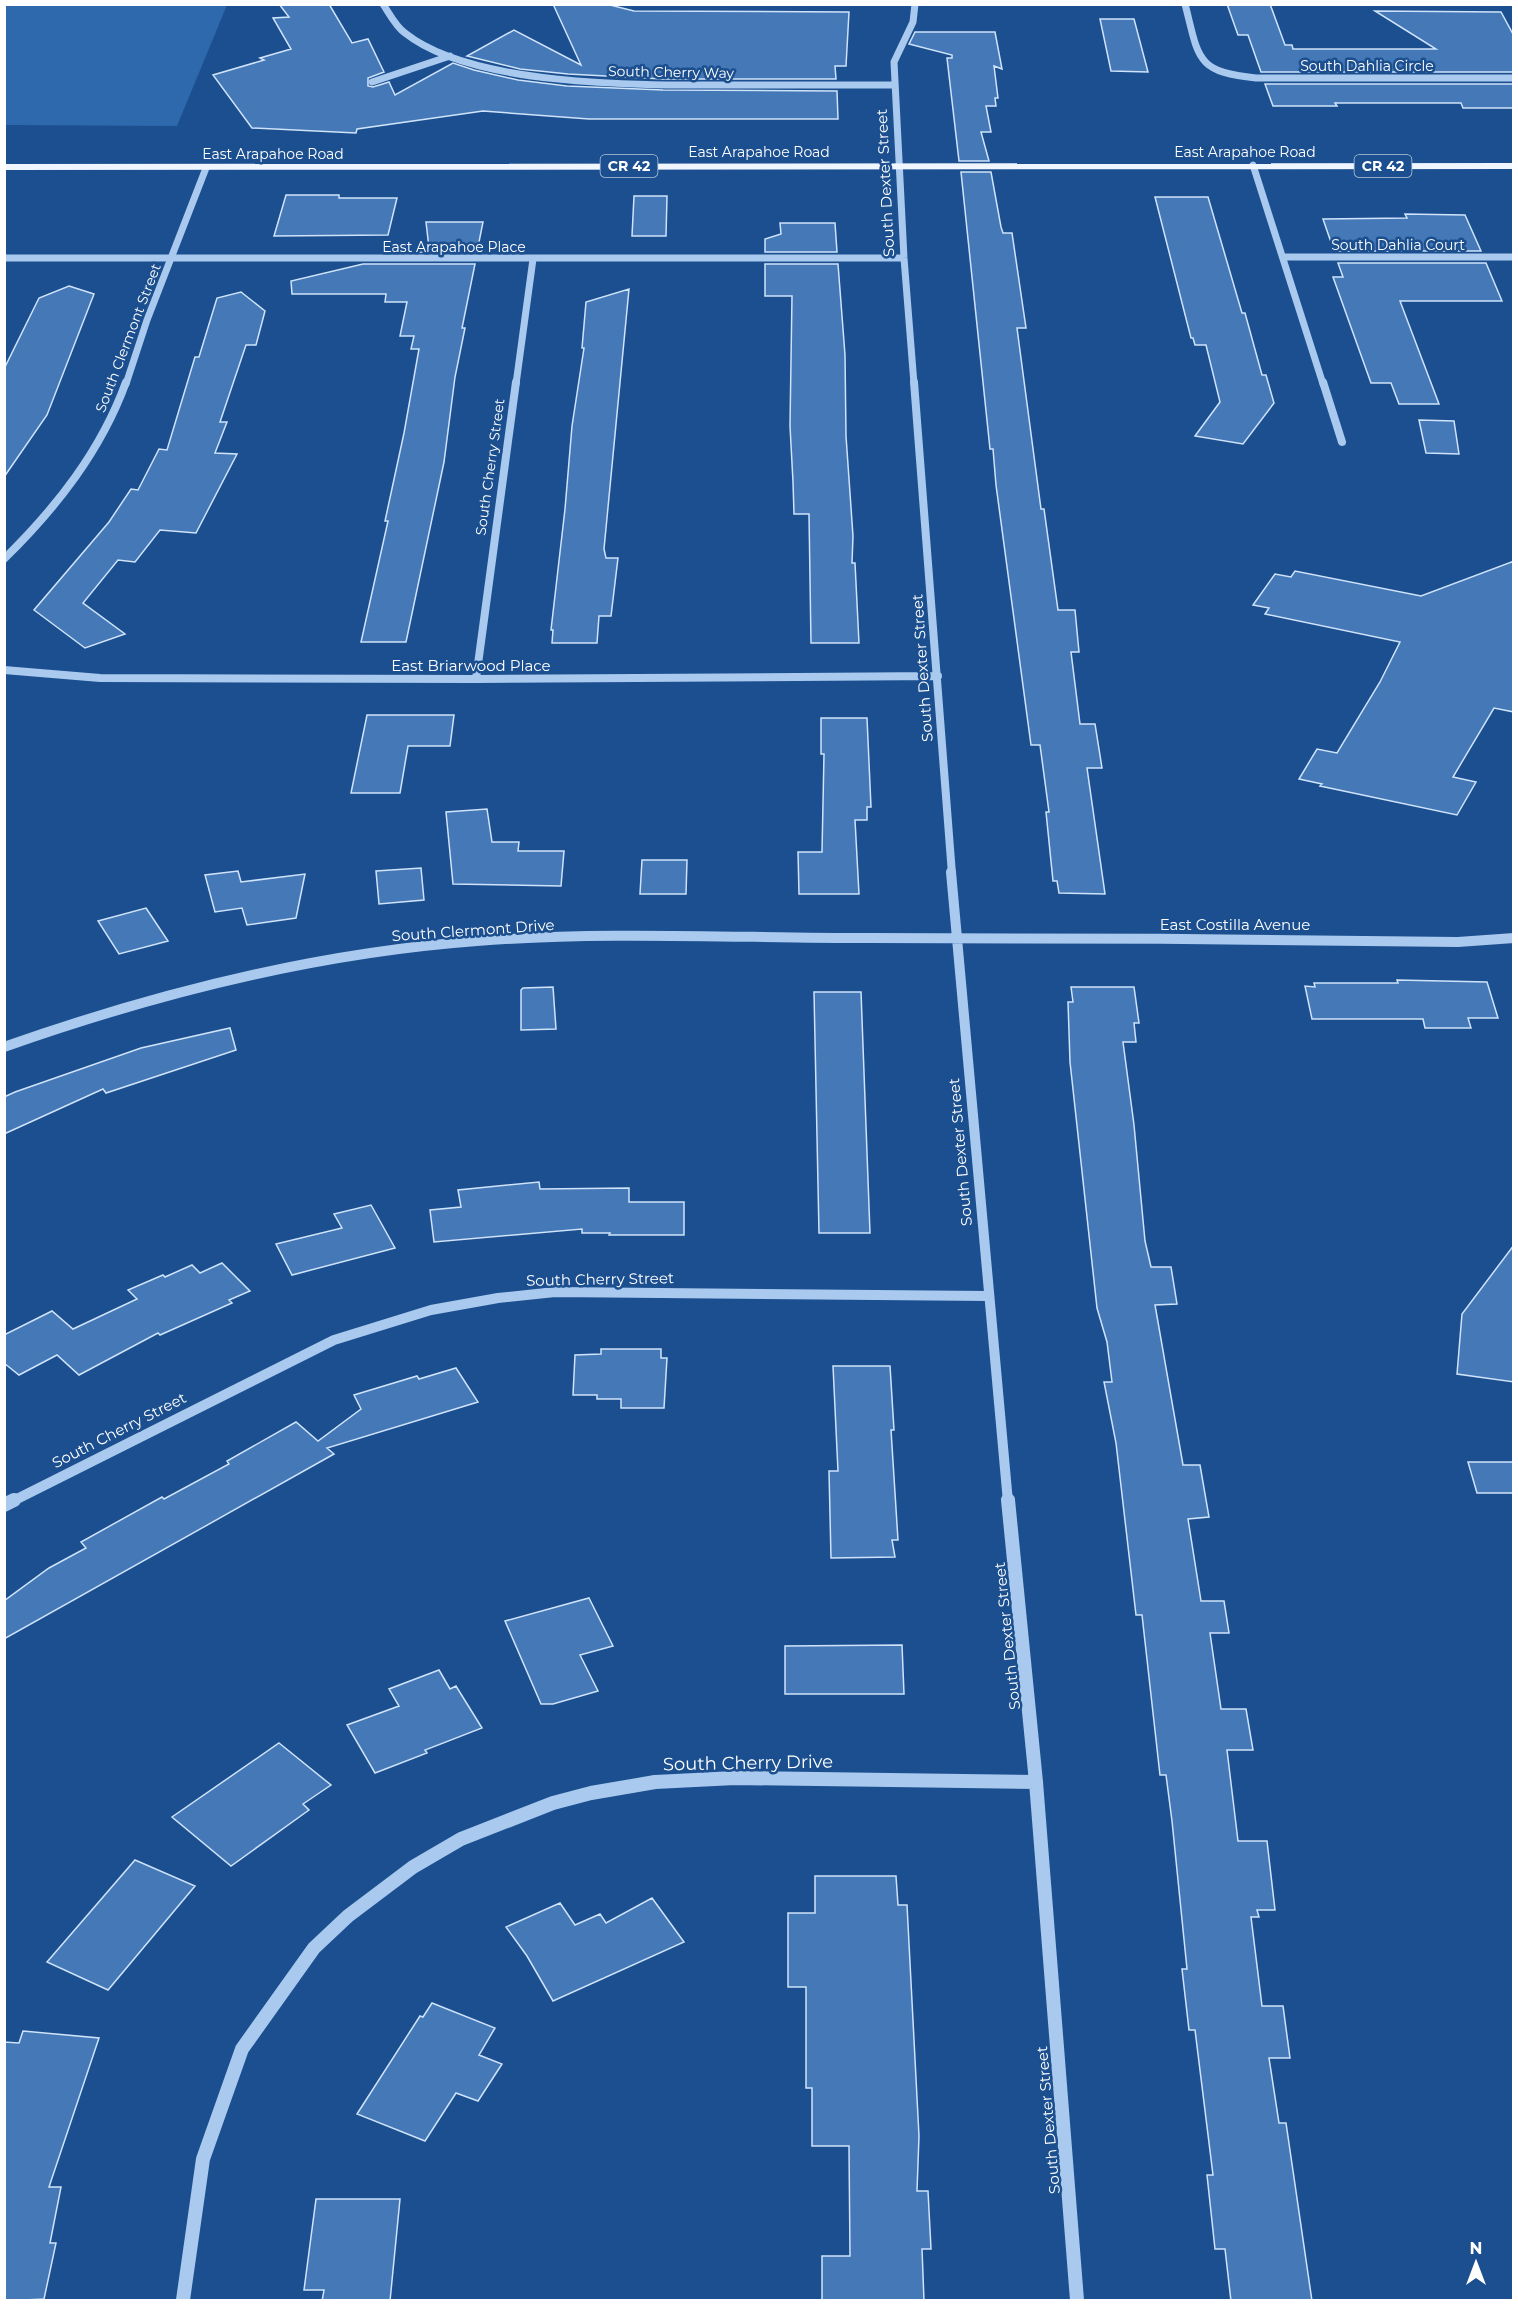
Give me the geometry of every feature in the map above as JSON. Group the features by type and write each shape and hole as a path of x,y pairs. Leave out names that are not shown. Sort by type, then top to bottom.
{"main road":[{"name":"East Arapahoe Road","path":"4,167 1514,166"}],"street":[{"name":"South Cherry Way","path":"383,4 388,18 401,31 424,45 450,56 508,72 580,82 650,85 894,85"},
{"name":"South Dexter Street","path":"915,4 913,22 894,62 904,258 938,676 956,938 988,1296 1036,1782 1077,2301"},
{"name":"South Dahlia Circle","path":"1185,4 1201,59 1217,75 1256,78 1514,78"},
{"path":"372,82 450,56"},
{"path":"1253,165 1342,442"},
{"name":"South Clermont Street","path":"4,559 24,540 73,482 101,438 122,395 206,168"},
{"name":"South Dahlia Court","path":"1283,256 1514,256"},
{"name":"East Arapahoe Place","path":"4,258 533,260 904,258"},
{"name":"South Cherry Street","path":"476,679 533,260"},
{"name":"East Briarwood Place","path":"4,670 100,678 476,679 938,676"},
{"name":"South Clermont Drive","path":"4,1047 115,1008 178,992 256,973 405,949 476,941 559,938 956,938"},
{"name":"East Costilla Avenue","path":"956,938 1458,942 1514,938"},
{"name":"South Cherry Street","path":"4,1505 334,1340 431,1310 498,1298 555,1292 988,1296"},
{"name":"South Cherry Drive","path":"183,2301 203,2158 242,2049 314,1948 348,1916 413,1867 461,1839 553,1803 591,1793 655,1782 735,1778 1036,1782"}],"shaded area":[{"path":"5,4 227,5 177,126 5,125"}],"building":[{"path":"279,4 329,4 352,43 368,39 384,72 368,78 368,86 373,87 389,82 395,95 453,63 518,80 567,86 663,90 837,91 838,119 589,119 483,111 357,129 356,133 252,128 213,75 264,60 260,58 291,49 273,18 289,17"},
{"path":"553,4 606,4 634,11 849,12 846,66 835,66 836,79 663,79 520,69 467,56 514,30 581,65"},
{"path":"1227,4 1270,4 1285,45 1292,45 1293,49 1436,49 1375,11 1501,12 1514,36 1514,72 1261,72 1248,35 1238,35"},
{"path":"1100,19 1134,19 1148,72 1111,71"},
{"path":"915,32 995,32 1002,69 994,66 998,98 995,98 996,106 986,106 991,132 981,132 989,161 959,161 947,58 952,58 952,55 909,44"},
{"path":"1265,84 1514,84 1514,108 1463,108 1461,103 1335,103 1337,106 1273,106"},
{"path":"961,172 991,172 1003,233 1012,233 1026,328 1017,328 1041,509 1044,509 1058,610 1075,610 1079,652 1071,652 1080,724 1095,724 1102,768 1087,768 1105,894 1059,893 1057,881 1053,881 1046,812 1049,812 1040,745 1031,745 993,449 990,449"},
{"path":"286,195 397,198 388,235 274,236"},
{"path":"634,196 667,196 666,236 632,236"},
{"path":"1155,197 1208,197 1242,313 1245,313 1262,375 1266,375 1274,403 1243,444 1195,436 1220,402 1206,345 1195,345 1191,338"},
{"path":"1405,214 1465,215 1481,251 1334,251 1323,219 1407,218"},
{"path":"426,222 483,222 477,252 411,252 429,248"},
{"path":"780,223 835,223 837,252 765,252 765,239 781,234"},
{"path":"1338,263 1486,263 1502,301 1400,301 1439,404 1399,404 1391,383 1371,383 1333,277 1343,277"},
{"path":"363,264 475,264 462,328 465,328 455,377 444,462 406,642 361,642 388,521 385,521 419,349 411,349 414,336 400,336 407,302 385,302 386,294 292,294 291,281"},
{"path":"765,264 838,264 845,355 846,436 853,536 852,563 855,563 859,643 811,643 809,514 794,514 790,426 792,296 765,296"},
{"path":"69,286 94,294 47,415 4,477 4,369 39,298"},
{"path":"629,289 604,549 606,558 618,558 611,616 599,616 597,643 552,643 553,630 551,630 572,426 584,348 582,348 586,302"},
{"path":"241,292 265,311 256,345 246,345 220,422 227,422 215,453 237,454 196,533 160,530 135,562 118,560 83,603 125,634 85,648 34,610 109,522 131,489 138,490 159,449 167,450 195,357 199,357 217,298"},
{"path":"1419,420 1454,421 1459,454 1426,453"},
{"path":"1514,561 1514,712 1494,708 1453,777 1476,782 1457,815 1320,786 1322,784 1299,779 1317,749 1337,753 1380,682 1400,642 1265,614 1269,608 1253,605 1275,574 1291,577 1295,571 1421,596"},
{"path":"367,715 454,715 450,746 408,746 400,793 351,793"},
{"path":"821,718 867,718 871,807 867,807 867,820 855,820 859,894 799,894 798,852 822,852 824,754 821,754"},
{"path":"487,809 492,842 519,842 518,851 564,851 561,886 453,884 446,812"},
{"path":"642,860 687,860 686,894 640,894"},
{"path":"421,868 424,900 379,904 376,871"},
{"path":"238,871 241,882 305,874 296,918 247,925 242,908 215,912 205,875"},
{"path":"146,908 168,941 119,954 98,921"},
{"path":"1397,980 1487,982 1498,1018 1468,1018 1471,1028 1425,1028 1423,1019 1312,1019 1305,986 1315,987 1314,983 1398,983"},
{"path":"553,987 556,1029 521,1030 521,990 523,988"},
{"path":"1071,987 1134,987 1139,1023 1134,1023 1136,1042 1123,1042 1134,1125 1145,1241 1151,1267 1171,1267 1177,1304 1155,1305 1183,1465 1200,1465 1209,1517 1188,1519 1201,1601 1224,1601 1229,1633 1210,1633 1221,1709 1246,1709 1253,1750 1227,1750 1238,1841 1267,1841 1275,1910 1257,1910 1259,1917 1251,1917 1262,2006 1283,2006 1290,2058 1269,2058 1279,2123 1286,2123 1312,2301 1231,2301 1225,2249 1215,2249 1207,2175 1213,2175 1195,2030 1189,2030 1182,1969 1187,1969 1172,1821 1166,1775 1160,1775 1142,1615 1136,1615 1116,1443 1104,1382 1112,1382 1107,1342 1097,1308 1070,1062 1068,1002 1073,1002"},
{"path":"814,992 861,992 870,1233 819,1233"},
{"path":"230,1028 236,1050 106,1093 103,1089 4,1134 4,1097 141,1048"},
{"path":"539,1182 540,1189 629,1188 629,1202 684,1202 684,1235 609,1235 610,1233 582,1233 582,1229 434,1242 430,1210 461,1207 458,1190"},
{"path":"371,1205 395,1248 292,1275 276,1244 342,1228 334,1214"},
{"path":"1514,1245 1514,1382 1457,1374 1462,1314"},
{"path":"222,1263 250,1291 229,1300 232,1303 160,1335 158,1333 79,1375 57,1355 19,1375 4,1363 4,1335 52,1311 73,1329 137,1299 128,1290 192,1265 200,1273"},
{"path":"601,1349 661,1349 661,1358 667,1358 664,1408 621,1408 621,1399 597,1399 597,1395 573,1395 575,1355 601,1354"},
{"path":"833,1366 890,1366 894,1430 891,1430 898,1540 892,1540 895,1557 831,1558 829,1471 838,1471"},
{"path":"456,1368 478,1402 327,1448 334,1454 4,1639 4,1601 49,1568 86,1548 81,1542 162,1497 164,1499 229,1464 227,1461 296,1422 318,1441 361,1409 354,1395 417,1376 419,1379"},
{"path":"1468,1462 1514,1462 1514,1493 1477,1493"},
{"path":"589,1598 613,1646 580,1655 598,1691 553,1704 541,1704 505,1621"},
{"path":"902,1645 904,1694 785,1694 785,1646"},
{"path":"439,1670 450,1689 456,1686 482,1728 425,1750 427,1753 375,1773 347,1725 399,1706 389,1689"},
{"path":"279,1743 331,1785 303,1804 309,1810 231,1866 172,1817"},
{"path":"135,1860 195,1886 108,1990 47,1962"},
{"path":"815,1876 896,1876 898,1905 907,1905 919,2136 917,2191 928,2191 931,2249 922,2249 924,2301 822,2301 822,2256 850,2256 849,2146 812,2146 812,2088 806,2088 806,1987 788,1987 788,1913 815,1913"},
{"path":"652,1898 684,1942 553,2001 527,1956 506,1927 560,1903 575,1925 600,1914 606,1923"},
{"path":"432,2003 495,2028 479,2055 502,2064 478,2101 456,2093 425,2141 357,2114 420,2016 423,2017"},
{"path":"23,2031 99,2038 49,2187 61,2187 50,2243 56,2243 44,2299 4,2301 4,2042 19,2043"},
{"path":"316,2199 400,2199 390,2301 322,2301 324,2290 304,2290"}]}
